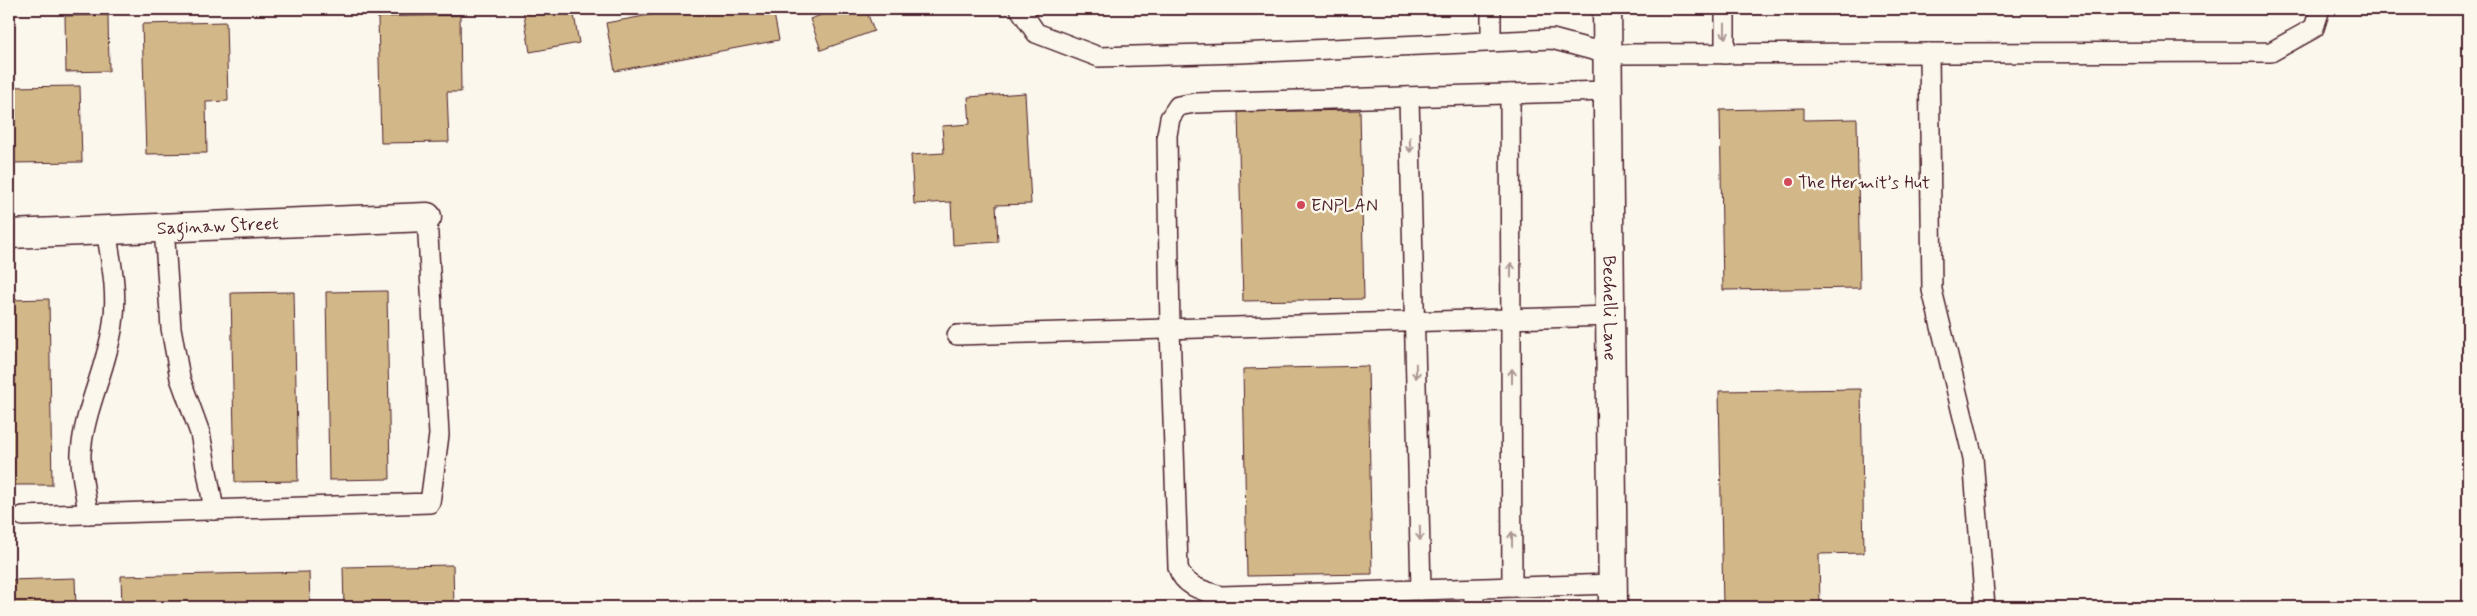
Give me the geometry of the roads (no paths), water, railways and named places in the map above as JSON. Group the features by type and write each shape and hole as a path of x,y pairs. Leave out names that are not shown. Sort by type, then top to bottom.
{"main road":[{"name":"Bechelli Lane","path":"1607,9 1613,596"},
{"name":"Saginaw Street","path":"9,234 427,217"}],"lane":[{"path":"1020,9 1036,33 1099,57 1240,53 1552,39 1608,54 2271,52 2314,28 2320,9"},
{"path":"1490,9 1491,41"},
{"path":"1725,9 1725,54"},
{"path":"1929,53 1932,290 1973,458 1985,607"},
{"path":"1607,91 1195,103 1178,106 1170,118 1167,135 1170,329 1178,567 1181,578 1200,590 1221,596 1421,590 1474,598 1512,587 1613,596"},
{"path":"1510,94 1512,587"},
{"path":"1409,97 1421,590"},
{"path":"23,516 430,503 439,435 427,217"},
{"path":"164,227 171,328 180,378 200,434 214,510"},
{"path":"88,514 81,454 87,422 114,323 114,284 106,230"},
{"path":"957,335 1610,316"}],"place":[{"name":"The Hermit’s Hut","path":"1788,182"},
{"name":"ENPLAN","path":"1301,205"}]}
